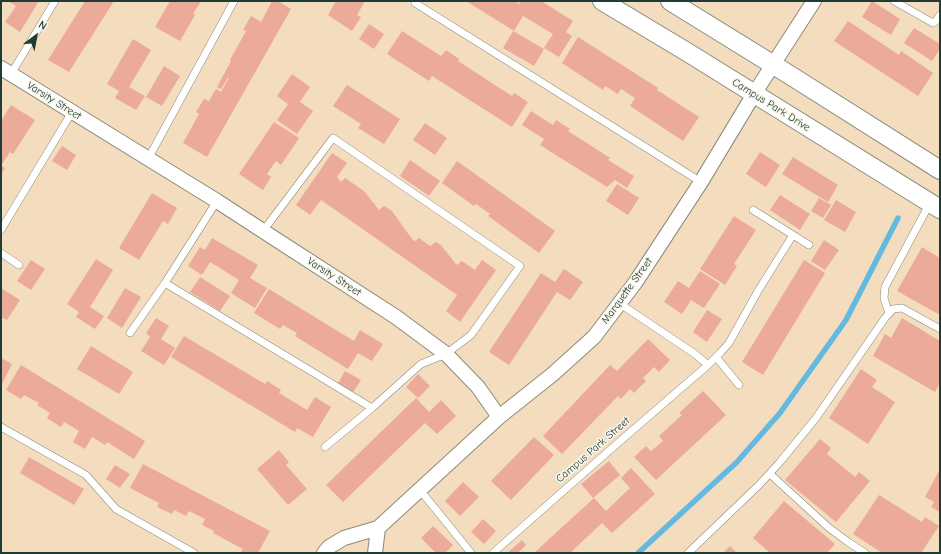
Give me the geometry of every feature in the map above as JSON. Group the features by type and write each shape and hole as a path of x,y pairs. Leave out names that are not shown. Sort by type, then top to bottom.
{"street":[{"name":"Campus Park Drive","path":"602,1 935,206"},
{"path":"670,1 773,64 940,170"},
{"name":"Marquette Street","path":"324,553 329,547 344,538 378,528 499,417 553,374 594,337 634,283 701,182 754,94 814,1"},
{"name":"Varsity Street","path":"6,71 217,201 396,317 446,354 478,387 499,417"},
{"path":"375,553 378,528"}],"lane":[{"path":"6,71 55,1"},
{"path":"148,159 234,1"},
{"path":"894,1 933,23 940,15"},
{"path":"415,3 701,182"},
{"path":"1,230 72,112"},
{"path":"262,231 333,138 520,266 471,335 446,354 421,364 372,408 325,447"},
{"path":"130,333 217,201"},
{"path":"889,314 884,298 885,287 935,206"},
{"path":"753,210 809,245"},
{"name":"Campus Park Street","path":"493,553 716,357 729,342 758,291 793,235"},
{"path":"1,253 19,265"},
{"path":"165,282 372,408"},
{"path":"619,303 695,354 708,365"},
{"path":"688,553 770,474 816,418 893,310 902,308 940,328"},
{"path":"716,357 739,385"},
{"path":"1,427 86,475 116,509 194,553"},
{"path":"770,474 828,527 866,553"},
{"path":"420,490 471,553"}],"building":[{"path":"8,1 39,1 20,32 5,22 16,6"},
{"path":"85,1 114,1 69,72 48,60"},
{"path":"170,1 201,1 180,41 155,27"},
{"path":"272,1 278,1 291,9 207,157 183,143 199,114 196,112 204,99 209,101 216,89 221,92 229,78 221,89 217,87 246,31 243,30 251,16 261,22"},
{"path":"336,1 365,1 357,15 361,17 352,31 328,15"},
{"path":"466,1 515,1 519,4 521,1 541,1 573,21 566,32 572,36 559,57 544,48 553,34 523,16 514,31"},
{"path":"872,1 900,19 891,35 862,17"},
{"path":"848,21 899,55 901,51 933,73 918,96 834,41"},
{"path":"369,24 384,34 374,49 359,39"},
{"path":"914,28 940,44 940,49 932,61 904,43"},
{"path":"402,31 441,56 446,50 459,59 458,61 512,96 514,93 528,102 512,127 432,76 429,81 387,54"},
{"path":"513,31 544,49 534,66 503,48"},
{"path":"578,37 658,88 657,90 699,117 683,141 630,106 635,98 621,89 618,94 605,86 603,90 562,63"},
{"path":"133,39 151,50 129,87 145,96 136,110 115,98 119,91 107,84"},
{"path":"164,66 180,76 162,106 146,97"},
{"path":"292,74 310,87 300,102 313,111 297,134 277,120 288,104 277,96"},
{"path":"347,85 400,119 384,144 358,128 361,124 333,106"},
{"path":"11,105 35,120 13,154 10,152 1,166 1,121"},
{"path":"531,111 553,125 556,120 570,129 568,131 610,158 608,160 634,176 627,188 615,180 607,187 540,145 544,139 522,125"},
{"path":"274,122 299,138 281,165 276,161 267,174 271,177 263,190 239,174"},
{"path":"425,123 447,138 435,155 413,140"},
{"path":"62,146 76,155 67,170 52,161"},
{"path":"760,152 780,165 766,187 746,174"},
{"path":"332,153 347,163 337,177 341,182 345,178 364,191 379,210 384,206 392,211 412,239 415,241 419,238 430,246 436,242 441,245 457,265 462,261 475,270 482,260 496,270 460,322 446,311 457,295 321,200 310,215 296,205"},
{"path":"793,157 838,185 828,202 782,174"},
{"path":"410,160 440,181 429,196 400,176"},
{"path":"457,161 555,231 539,253 488,216 490,214 476,204 474,206 442,183"},
{"path":"1,166 5,168 1,175"},
{"path":"617,184 639,198 628,215 606,201"},
{"path":"152,193 177,208 168,224 163,221 139,260 119,248"},
{"path":"780,195 810,214 800,230 770,210"},
{"path":"819,198 831,205 823,218 811,211"},
{"path":"836,200 856,212 845,232 824,220"},
{"path":"734,216 756,230 734,264 737,266 725,285 700,269"},
{"path":"212,238 258,265 250,278 267,288 255,308 231,293 239,280 210,262 202,275 188,266 200,247 205,250"},
{"path":"824,240 839,250 825,270 811,261"},
{"path":"922,247 940,258 940,315 897,291"},
{"path":"96,259 113,270 90,307 104,316 95,329 76,317 79,312 67,304"},
{"path":"31,260 45,269 31,290 17,281"},
{"path":"804,260 825,273 763,375 742,362"},
{"path":"564,269 583,282 570,300 557,292 509,365 489,352 541,273 555,282"},
{"path":"700,271 720,284 704,308 691,300 682,314 664,302 678,281 689,288"},
{"path":"200,277 230,296 220,311 190,292"},
{"path":"1,288 20,300 7,320 1,317"},
{"path":"125,288 141,297 122,328 107,318"},
{"path":"269,289 354,341 360,330 383,344 372,361 358,353 348,369 295,336 297,333 283,325 280,329 254,313"},
{"path":"707,310 722,319 707,342 693,332"},
{"path":"156,318 169,326 161,339 175,348 164,365 141,351 150,337 146,333"},
{"path":"902,318 940,341 940,382 935,392 873,356 885,334 891,338"},
{"path":"184,336 265,384 267,381 281,390 279,393 307,410 315,397 331,407 313,437 297,428 295,432 171,357"},
{"path":"648,339 670,360 659,372 654,367 643,378 646,381 634,393 630,389 621,399 618,396 562,454 543,436 610,365 617,371"},
{"path":"91,346 133,372 119,394 77,369"},
{"path":"1,358 12,364 1,386"},
{"path":"21,365 145,441 134,459 107,442 105,445 92,437 85,449 73,442 79,431 64,422 61,427 47,418 50,413 37,405 39,403 24,395 21,399 6,390"},
{"path":"861,369 877,380 872,387 895,402 868,444 829,418"},
{"path":"345,371 361,380 352,394 337,385"},
{"path":"418,374 430,386 418,398 406,387"},
{"path":"703,391 726,415 656,480 634,457 646,446 651,451 663,441 659,436 682,415 679,413"},
{"path":"416,398 429,412 441,400 456,416 437,434 425,423 343,502 326,485"},
{"path":"534,437 554,455 511,500 491,481"},
{"path":"820,439 831,448 827,454 855,477 859,472 870,481 836,522 785,480"},
{"path":"279,450 289,462 286,465 307,489 288,505 257,469"},
{"path":"29,457 84,489 74,505 20,473"},
{"path":"609,461 620,475 593,498 581,484"},
{"path":"143,464 270,531 258,553 242,553 241,552 243,549 213,533 214,531 202,525 205,519 189,511 186,516 174,510 172,514 157,507 159,503 130,488"},
{"path":"115,465 130,474 120,488 106,479"},
{"path":"631,468 655,494 612,533 602,523 570,553 534,553 594,498 606,511 630,488 621,478"},
{"path":"940,469 940,512 931,507 934,502 925,497"},
{"path":"463,482 479,497 460,516 445,501"},
{"path":"879,495 922,522 925,517 939,526 921,553 882,553 853,534"},
{"path":"784,501 835,544 827,553 770,553 753,538"},
{"path":"483,519 496,531 484,544 471,532"},
{"path":"433,526 453,545 445,553 436,553 421,538"},
{"path":"522,540 526,545 518,553 507,553"},
{"path":"730,546 737,553 723,553"}],"waterway":[{"path":"638,553 737,462 780,413 846,320 898,218"}]}
